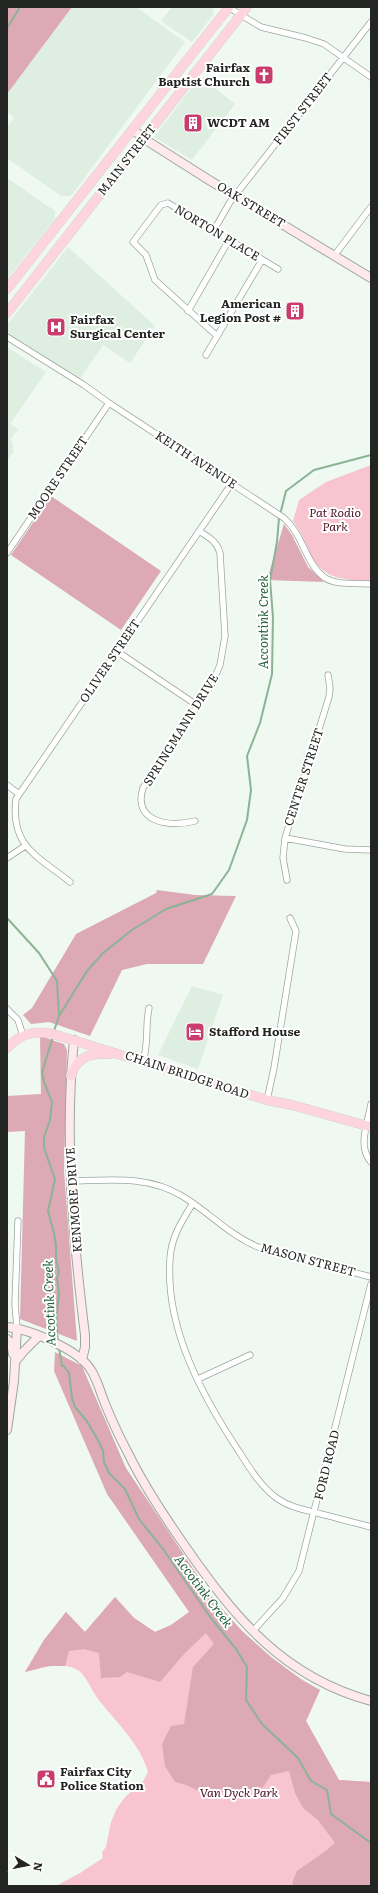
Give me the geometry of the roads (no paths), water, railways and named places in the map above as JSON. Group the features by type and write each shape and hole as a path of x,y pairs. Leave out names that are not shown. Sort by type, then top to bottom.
{"main road":[{"name":"MAIN STREET","path":"7,290 133,130 232,9 247,7"},
{"name":"MAIN STREET","path":"7,313 144,138 232,9"},
{"name":"CHAIN BRIDGE ROAD","path":"7,1048 29,1033 45,1032 267,1100 292,1105 369,1126"},
{"path":"71,1076 76,1063 88,1056 106,1054 126,1056"}],"street":[{"path":"232,9 255,25 267,30 317,41 344,57 371,77"},
{"name":"FIRST STREET","path":"214,230 235,196 371,22"},
{"name":"OAK STREET","path":"133,130 235,196 371,278"},
{"name":"NORTON PLACE","path":"217,336 155,280 146,255 133,242 161,205 168,203 278,270"},
{"path":"334,256 371,207"},
{"path":"188,310 229,240"},
{"path":"206,355 262,260"},
{"name":"KEITH AVENUE","path":"7,337 84,385 284,518 292,526 313,566 320,575 336,582 371,584"},
{"name":"MOORE STREET","path":"7,553 109,403"},
{"name":"OLIVER STREET","path":"25,846 18,832 15,820 16,799 118,652 232,483"},
{"name":"SPRINGMANN DRIVE","path":"195,821 182,825 161,822 147,814 141,801 143,788 198,706 216,675 222,657 225,636 219,548 213,540 199,531"},
{"path":"118,652 198,706"},
{"name":"CENTER STREET","path":"288,880 283,858 285,838 330,697 328,675"},
{"path":"7,785 19,794"},
{"path":"285,838 345,849 371,850"},
{"path":"7,858 25,846 70,882"},
{"path":"267,1100 274,1068 296,931 290,918"},
{"path":"143,1061 147,1044 146,1024 149,1008"},
{"path":"7,1009 18,1020 23,1036"},
{"name":"KENMORE DRIVE","path":"74,1040 70,1111 75,1234 85,1335 85,1347 82,1360"},
{"path":"371,1104 369,1126 364,1143 367,1158 371,1162"},
{"name":"MASON STREET","path":"72,1181 123,1180 143,1182 168,1189 193,1203 246,1243 278,1254 371,1277"},
{"path":"193,1203 173,1239 169,1277 172,1302 176,1324 198,1379 226,1432 266,1488 276,1498 292,1507 371,1526"},
{"path":"7,1430 12,1400 17,1328 15,1304 18,1221"},
{"name":"FORD ROAD","path":"253,1631 283,1598 294,1582 303,1560 371,1284"},
{"path":"7,1327 17,1328 42,1338 70,1352 82,1360 92,1370 110,1416 128,1454 150,1493 217,1592 233,1612 285,1660 307,1675 334,1689 371,1701"},
{"path":"15,1363 23,1352 42,1338"},
{"path":"7,1339 11,1343 15,1363"},
{"path":"198,1379 250,1355"}],"waterway":[{"name":"Accotink Creek","path":"7,28 20,7"},
{"name":"Accontink Creek","path":"281,511 286,491 314,470 371,455"},
{"name":"Accontink Creek","path":"59,1016 87,971 103,953 132,930 166,909 212,894 229,870 247,820 251,790 247,756 260,723 272,674 273,617 270,580 277,542 279,518"},
{"name":"Accotink Creek","path":"7,918 39,953 57,981 59,1016 54,1031"},
{"name":"Accotink Creek","path":"53,1037 42,1072 44,1082 52,1102 50,1120 44,1137 44,1148 55,1179 48,1211 54,1233 56,1260 59,1272 57,1278 59,1294 56,1321 58,1342"},
{"name":"Accotink Creek","path":"59,1348 62,1366 64,1366 69,1373 72,1398 75,1407 86,1420 98,1440 103,1451 104,1462 109,1473 125,1489 139,1519 163,1549 211,1618 236,1649 247,1667 246,1700 262,1724 298,1758 311,1781 327,1790 331,1814 371,1843"}],"place":[{"name":"Fairfax Baptist Church","path":"264,75"},
{"name":"WCDT AM","path":"193,123"},
{"name":"American Legion Post #","path":"295,311"},
{"name":"Fairfax Surgical Center","path":"56,327"},
{"name":"Stafford House","path":"195,1032"},
{"name":"Fairfax City Police Station","path":"46,1779"}],"park label":[{"name":"Pat Rodio Park","path":"335,520"},
{"name":"Van Dyck Park","path":"239,1793"}]}
